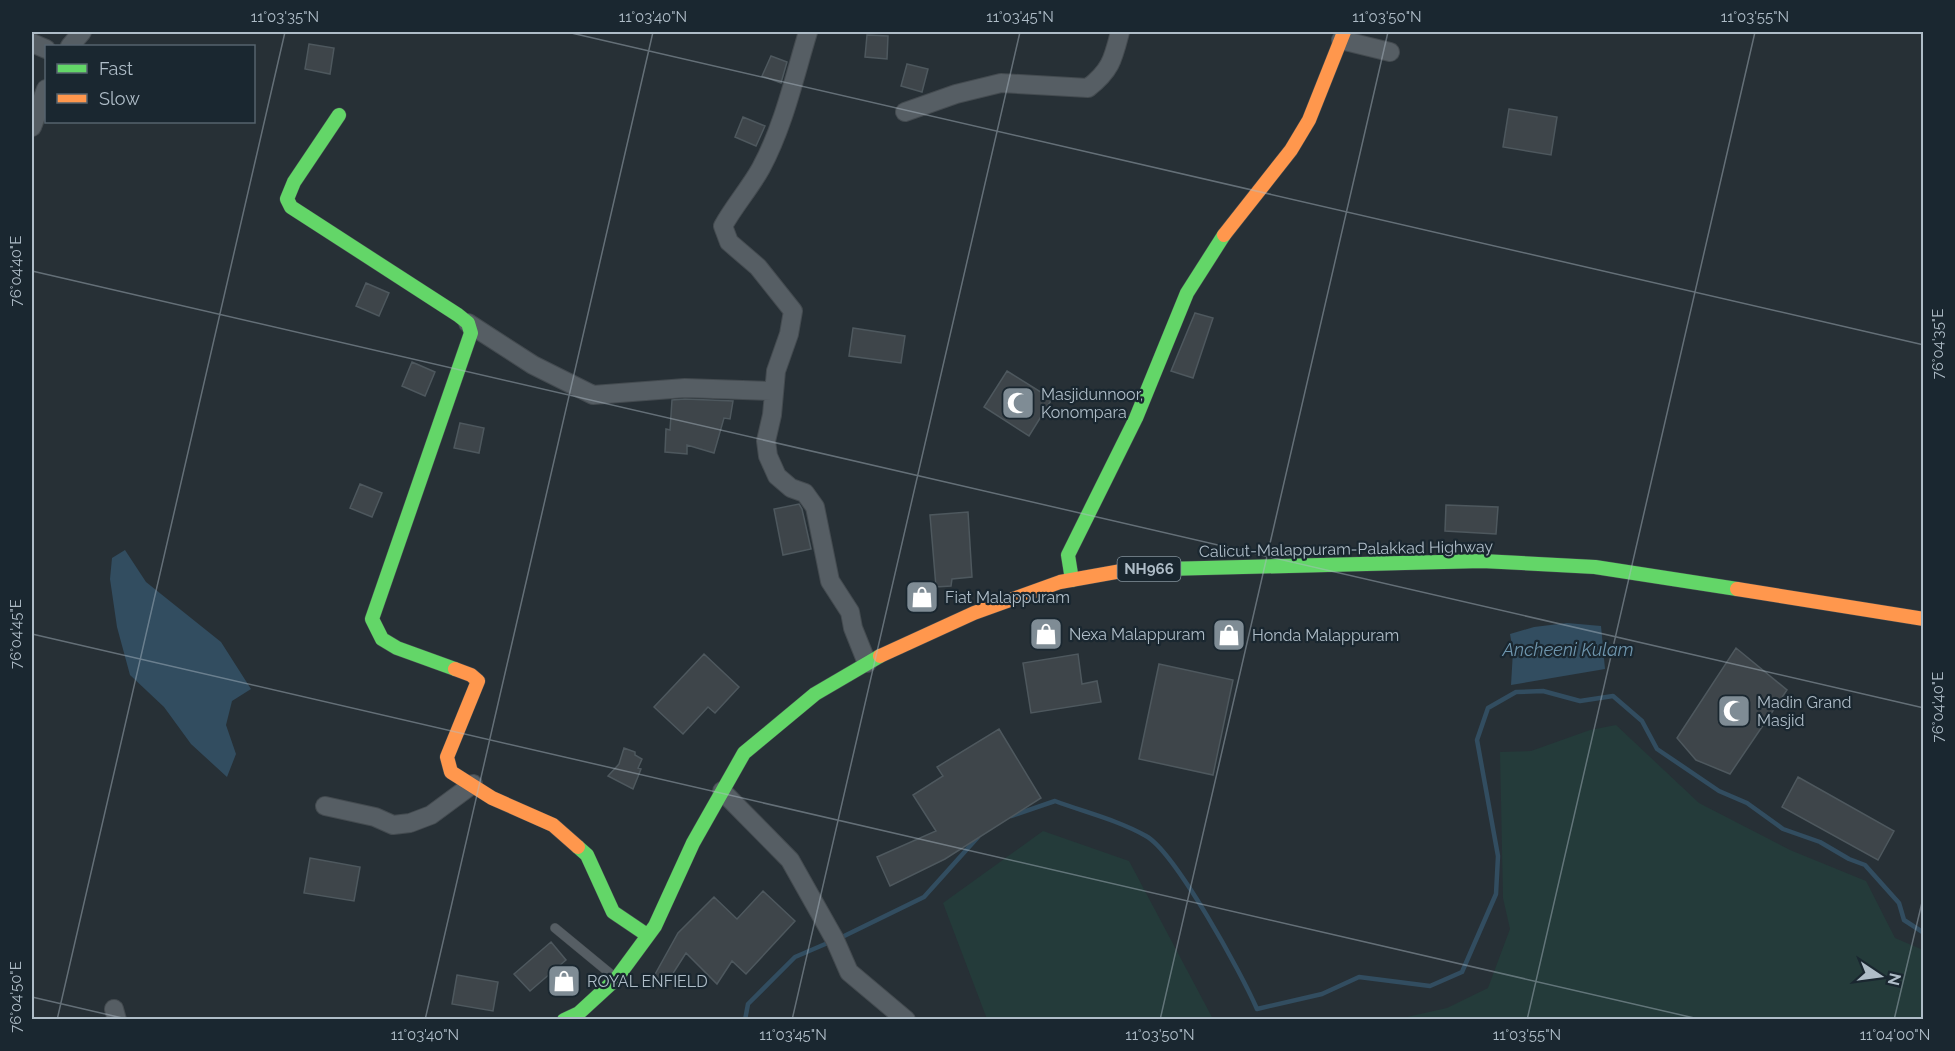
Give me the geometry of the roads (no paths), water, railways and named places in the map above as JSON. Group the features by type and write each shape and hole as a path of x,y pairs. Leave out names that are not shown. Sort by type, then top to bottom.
{"main road":[{"path":"1072,580 1068,555 1128,435 1187,293 1224,234 1291,150 1308,120 1342,36"},
{"path":"339,115 294,182 287,199 291,207 378,261 468,323 471,333 372,620 382,639 397,648 471,675 478,681 447,757 451,772 492,798 553,825 587,855 613,912 647,935"},
{"name":"Calicut-Malappuram-Palakkad Highway","path":"564,1020 579,1013 616,979 655,926 693,843 744,753 815,694 867,663 974,613 1072,580 1135,569 1482,561 1595,567 1923,619"}],"street":[{"path":"71,45 82,32"},
{"path":"808,32 790,98 772,144 761,168 723,226 729,242 758,267 793,311 789,334 776,371 772,391 772,415 766,441 768,456 777,476 790,488 805,493 815,507 830,581 850,612 855,634 867,663"},
{"path":"904,112 957,94 1001,83 1088,88 1104,75 1113,61 1120,32"},
{"path":"1342,36 1390,52"},
{"path":"32,127 45,92"},
{"path":"468,323 532,365 592,394 685,388 772,391"},
{"path":"1052,586 1056,566 1068,555"},
{"path":"325,806 375,817 393,825 410,824 431,815 473,784"},
{"path":"722,791 790,860 822,916 849,972 906,1020"}],"lane":[{"path":"555,928 616,979"}],"water":[{"path":"125,550 146,582 221,642 251,689 232,701 226,725 236,754 227,777 191,744 164,707 130,675 117,627 110,579 112,558"},
{"name":"Ancheeni Kulam","path":"1567,623 1601,626 1605,669 1511,685 1513,651 1510,634 1534,627"}],"waterway":[{"path":"1011,816 1055,801 1113,821 1146,836 1173,865 1207,915 1257,1009 1322,994 1359,977 1430,986 1462,972 1496,894 1498,856 1477,740 1488,708 1516,692 1543,691 1580,701 1613,696 1642,721 1657,749 1719,791 1747,803 1783,829 1820,842 1849,859 1865,865 1899,903 1904,920 1924,933"},
{"path":"840,938 924,897 978,837"},
{"path":"745,1020 748,1004 795,957 830,942"}],"place":[{"name":"Masjidunnoor, Konompara","path":"1018,403"},
{"name":"Fiat Malappuram","path":"922,597"},
{"name":"Nexa Malappuram","path":"1046,634"},
{"name":"Honda Malappuram","path":"1229,635"},
{"name":"Madin Grand Masjid","path":"1734,711"},
{"name":"ROYAL ENFIELD","path":"564,981"}]}
